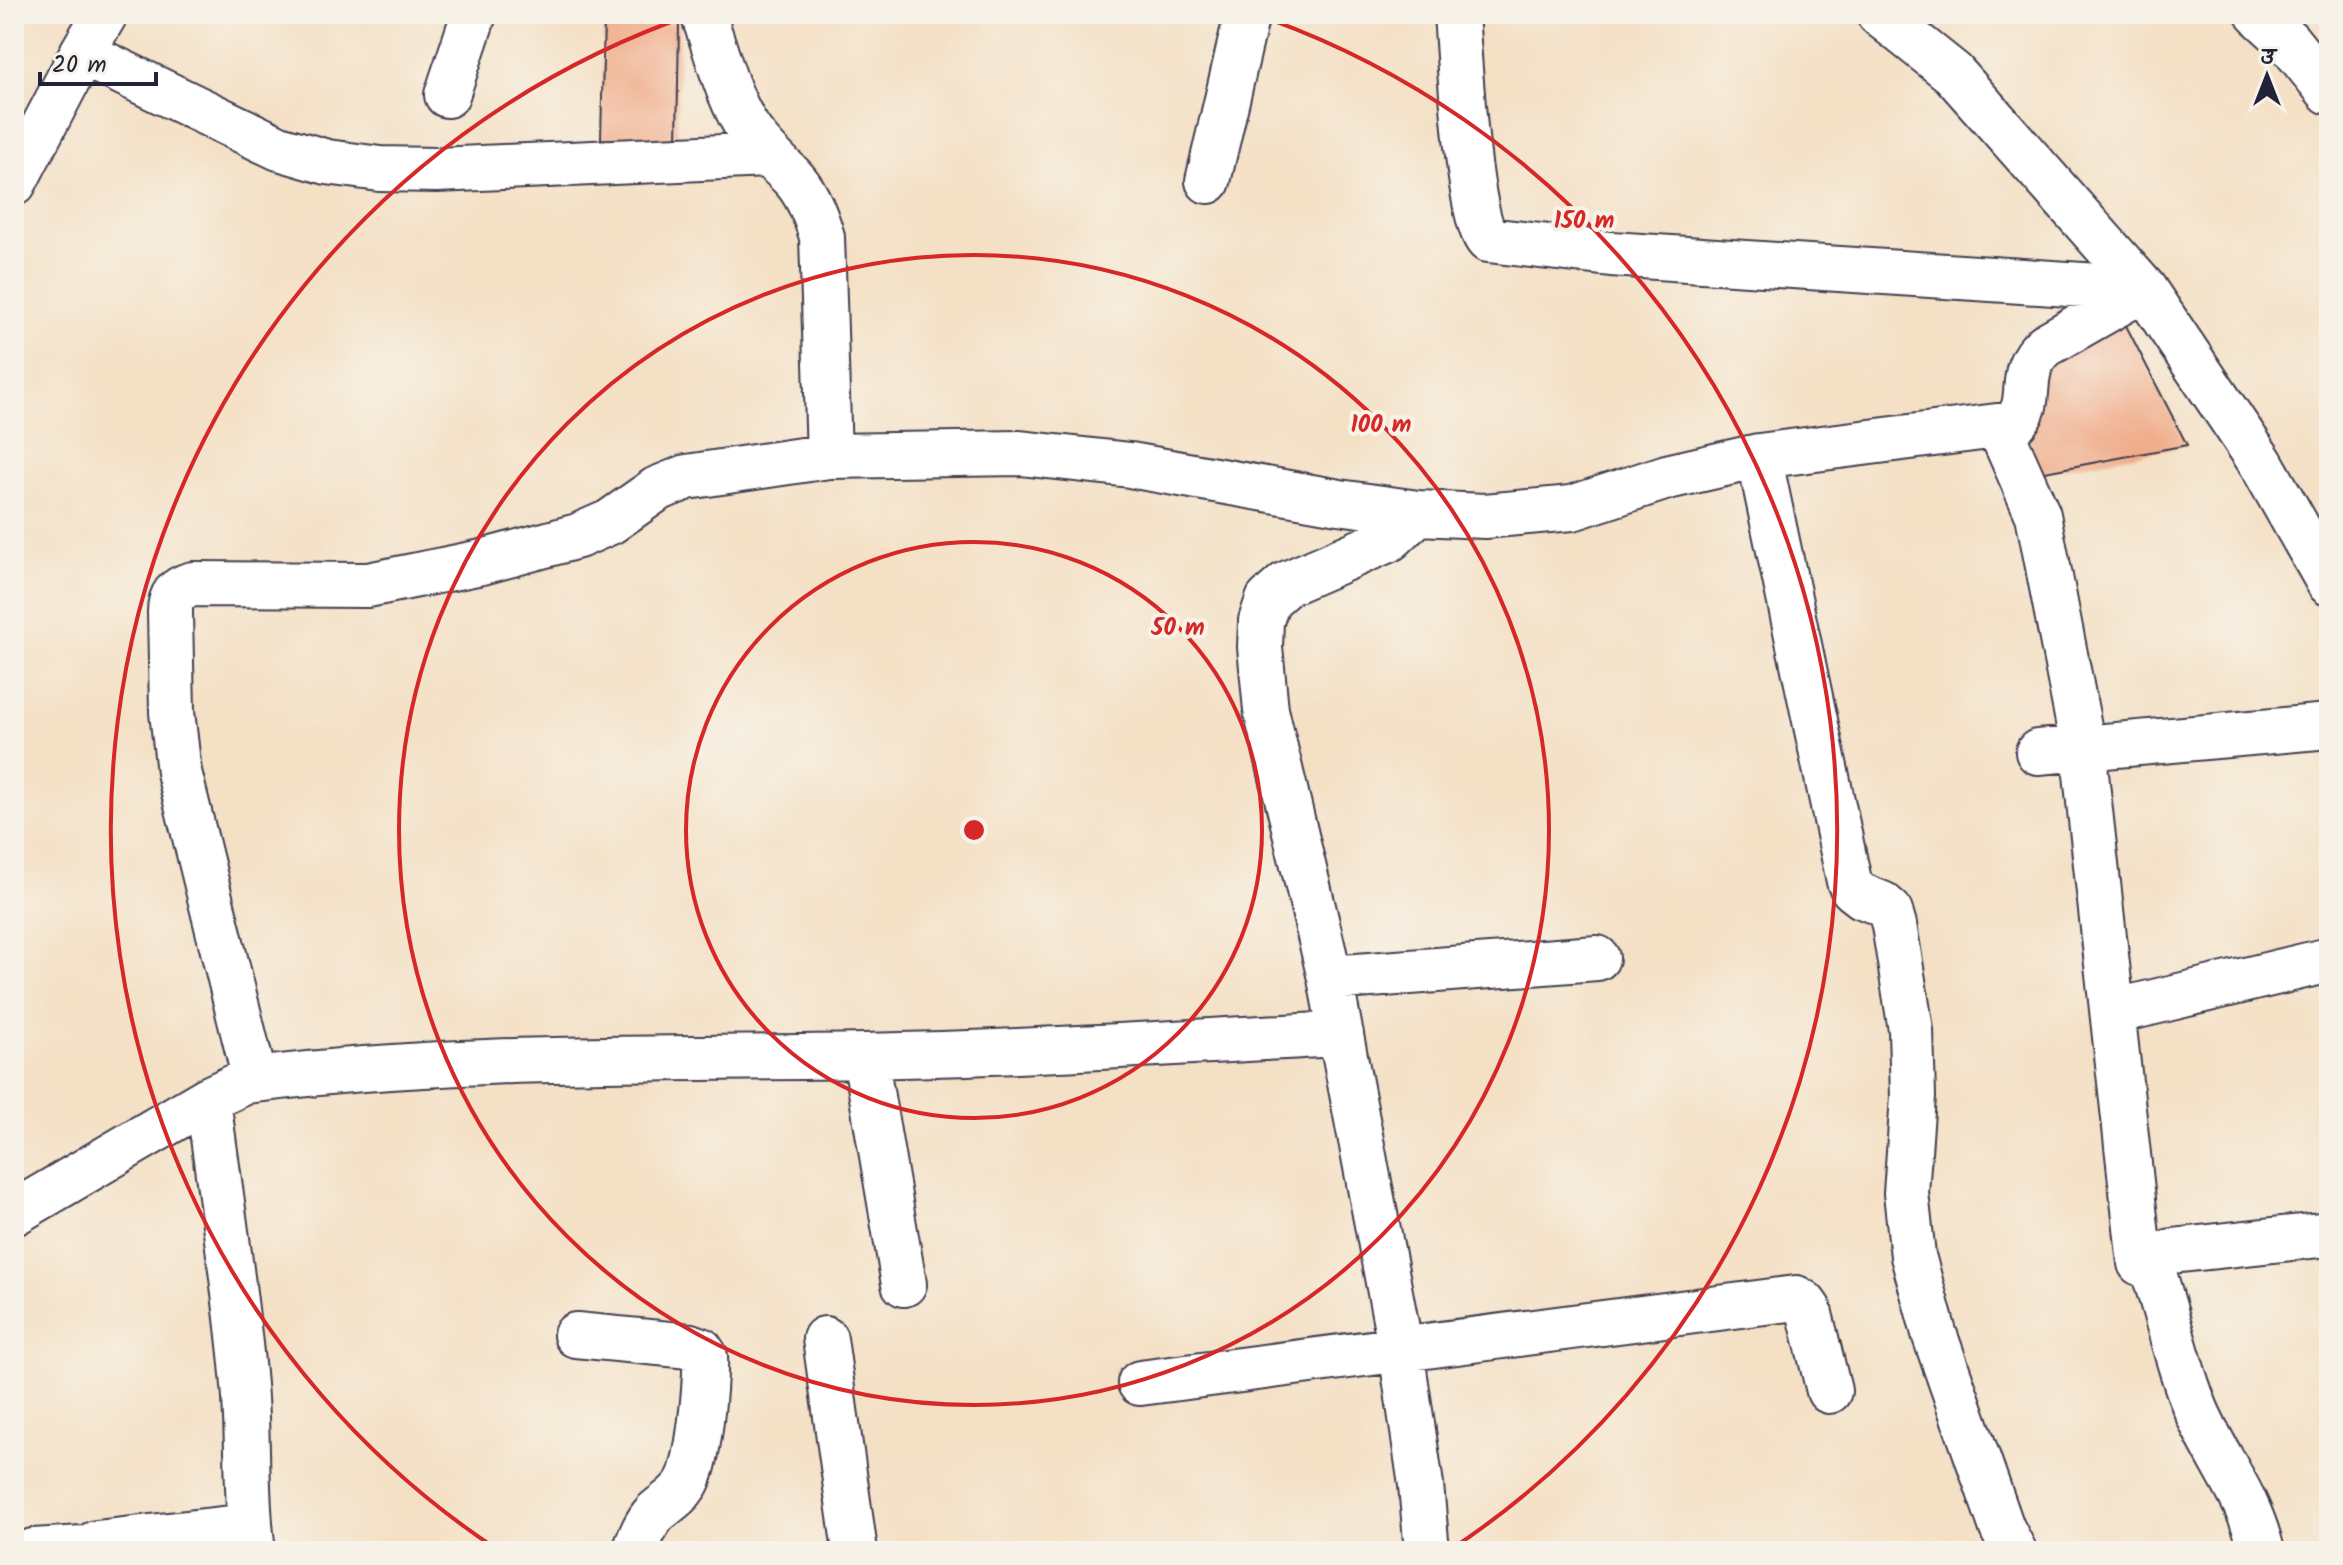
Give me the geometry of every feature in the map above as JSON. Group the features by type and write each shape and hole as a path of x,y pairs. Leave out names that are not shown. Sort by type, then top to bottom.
{"street":[{"path":"14,183 105,14"},
{"path":"447,95 474,14"},
{"path":"703,14 747,127 767,155 794,178 815,213 822,237 829,456"},
{"path":"1208,181 1247,14"},
{"path":"1456,14 1474,203 1483,234 1488,240 1643,257 2144,289"},
{"path":"1879,14 1953,73 2144,289 2261,463 2329,583"},
{"path":"2258,14 2288,41 2329,92"},
{"path":"82,53 279,148 327,162 380,169 437,170 767,155"},
{"path":"255,1080 179,772 172,712 170,600 174,592 182,587 193,584 368,585 482,562 578,536 610,522 657,489 687,477 829,456 1020,453 1130,465 1418,513 1485,516 1572,508 1667,477 1759,456 2013,424 2025,409 2028,369 2034,355 2046,345 2144,289"},
{"path":"1999,427 2038,515 2083,747 2140,1263"},
{"path":"1759,456 1849,881 1862,896 1890,911 1901,958 1911,1030 1913,1097 1906,1193 1913,1256 1934,1333 2002,1528 2014,1551"},
{"path":"1418,513 1390,539 1286,584 1268,600 1261,621 1260,647 1266,710 1330,978 1401,1350 1421,1485 1427,1551"},
{"path":"2038,752 2329,726"},
{"path":"1330,978 1597,958"},
{"path":"2125,1009 2329,960"},
{"path":"14,1213 208,1099 247,1081 332,1070 617,1058 865,1056 1341,1034"},
{"path":"865,1056 904,1284"},
{"path":"33,1551 84,1550 96,1543 251,1538 244,1381 208,1099"},
{"path":"2262,1551 2239,1488 2214,1450 2195,1408 2155,1277 2155,1263 2163,1254 2172,1251 2329,1234"},
{"path":"1140,1383 1796,1298 1809,1310 1829,1391"},
{"path":"576,1335 690,1346 701,1350 705,1356 696,1453 689,1481 675,1498 655,1514 635,1551"},
{"path":"825,1339 855,1551"}],"building":[{"path":"604,21 679,23 677,141 601,139"},
{"path":"2117,308 2187,445 2034,474 2020,361"}]}
